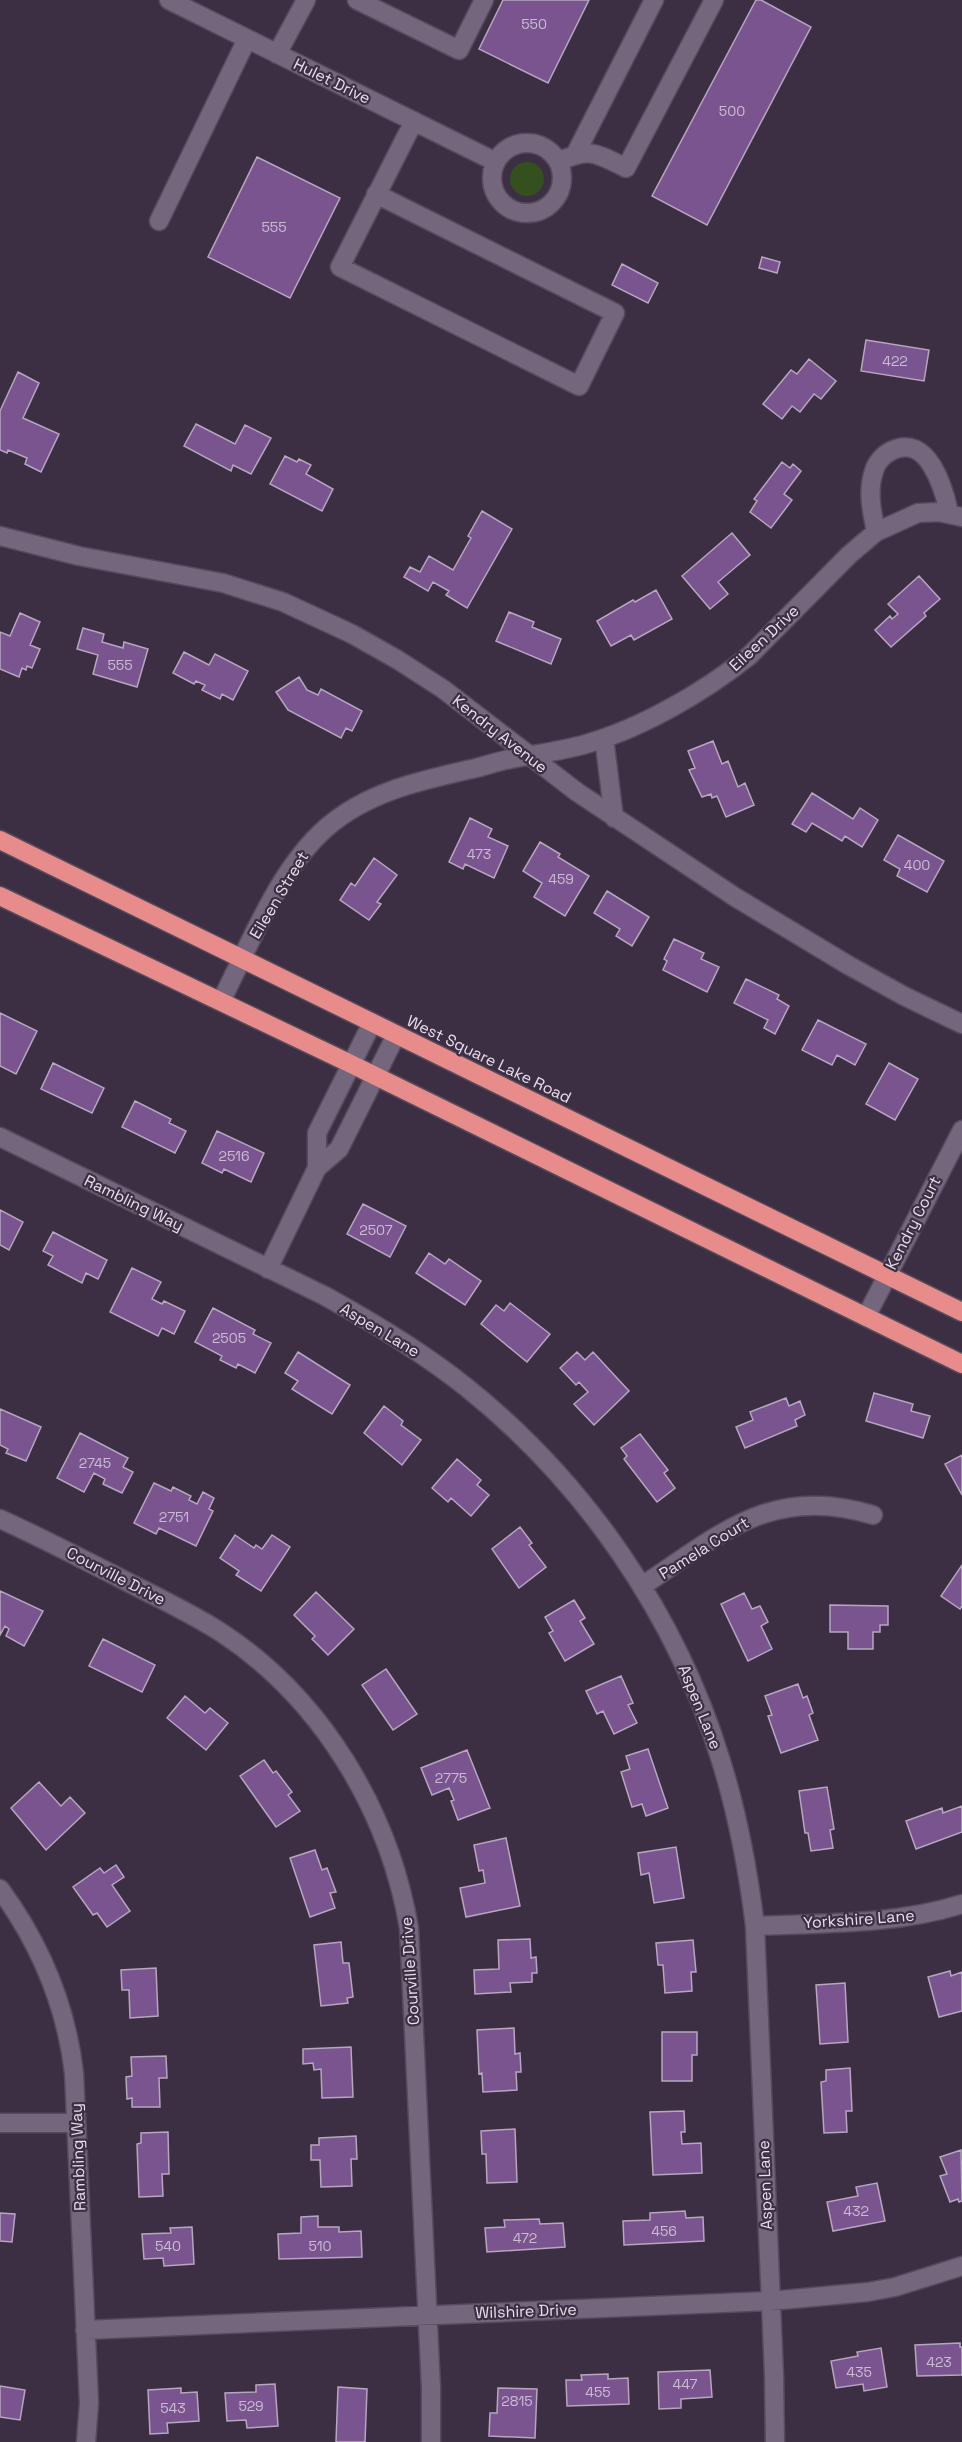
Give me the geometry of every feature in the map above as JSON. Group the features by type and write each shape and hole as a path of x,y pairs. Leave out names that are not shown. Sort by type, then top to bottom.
{"highway":[{"name":"West Square Lake Road","path":"0,840 962,1312"},
{"path":"0,896 351,1064 962,1364"}],"street":[{"name":"Hulet Drive","path":"169,0 496,162"},
{"path":"277,54 306,0"},
{"path":"357,0 459,50 484,0"},
{"path":"576,153 654,0"},
{"path":"558,162 576,153 596,153 626,168 714,0"},
{"path":"159,222 247,39"},
{"path":"376,194 615,313 579,386 340,267 376,194 414,122"},
{"path":"523,144 539,146 547,150 558,162 562,178 558,195 540,211 523,213 508,207 496,195 492,178 496,162 507,150 523,144"},
{"name":"Eileen Drive","path":"529,755 575,747 604,738 676,705 731,670 781,626 849,555 876,532 918,513 955,515 939,477 927,460 913,449 894,449 886,454 874,470 871,494 876,532"},
{"name":"Kendry Avenue","path":"0,536 79,556 223,583 283,602 352,634 398,660 492,725 614,818 792,932 904,996 962,1024"},
{"path":"604,738 614,818"},
{"name":"Eileen Street","path":"221,1001 289,872 310,843 338,817 372,798 411,783 529,755"},
{"path":"317,1168 317,1133 372,1023"},
{"path":"268,1269 317,1168 339,1149 396,1035"},
{"name":"Kendry Court","path":"866,1317 962,1130"},
{"name":"Rambling Way","path":"0,1137 268,1269"},
{"name":"Aspen Lane","path":"268,1269 372,1322 417,1351 507,1423 552,1467 591,1514 642,1586 691,1680 713,1736 729,1787 744,1852 754,1926 775,2442"},
{"name":"Pamela Court","path":"642,1586 730,1528 765,1512 791,1506 826,1506 873,1515"},
{"name":"Courville Drive","path":"0,1519 187,1612 223,1634 275,1676 299,1700 353,1773 372,1809 388,1846 401,1887 409,1928 428,2315 431,2442"},
{"name":"Rambling Way","path":"0,1889 40,1952 59,2000 71,2044 75,2073 89,2403 86,2442"},
{"name":"Yorkshire Lane","path":"754,1926 893,1919 925,1914 962,1904"},
{"path":"0,2123 76,2123"},
{"name":"Wilshire Drive","path":"85,2330 770,2301 868,2292 962,2266"}],"green space":[{"path":"527,162 539,167 544,179 539,191 527,196 515,191 510,179 515,167"}],"building":[{"path":"503,0 589,0 548,83 479,49"},
{"path":"756,0 761,0 811,27 707,225 652,196"},
{"path":"257,157 340,198 290,298 208,257"},
{"path":"762,257 780,262 777,273 759,268"},
{"path":"622,264 658,283 648,303 612,285"},
{"path":"866,340 929,350 924,381 861,371"},
{"path":"809,359 836,381 821,399 814,394 800,412 792,406 782,419 763,404 791,370 797,374"},
{"path":"18,372 39,383 23,418 59,434 41,472 25,464 27,458 8,450 7,453 0,450 0,411"},
{"path":"196,424 235,444 245,425 271,438 251,474 233,465 231,471 184,446"},
{"path":"285,456 311,465 306,474 333,489 322,511 270,484"},
{"path":"782,462 790,468 793,464 801,471 784,494 792,500 771,528 750,512 757,501 754,499"},
{"path":"482,511 512,529 467,608 446,595 449,591 433,582 428,591 404,577 410,567 420,572 429,556 453,570 471,538 468,536"},
{"path":"732,533 750,555 718,582 728,594 710,609 682,576"},
{"path":"919,576 940,599 924,613 926,616 891,647 875,630 890,616 892,619 898,614 888,604"},
{"path":"656,590 672,619 634,640 631,635 611,646 597,621 633,600 635,602"},
{"path":"509,612 534,622 532,627 561,639 551,664 496,641"},
{"path":"20,613 40,622 30,645 40,649 32,668 27,666 26,670 22,668 19,677 0,669 0,632 10,636"},
{"path":"83,628 104,634 102,642 123,648 124,642 148,649 137,687 93,674 98,655 77,649"},
{"path":"184,652 209,665 215,654 248,671 233,700 222,694 220,699 202,690 205,685 196,681 194,684 173,673"},
{"path":"299,677 307,690 318,695 321,689 362,711 352,731 346,728 341,738 288,710 276,692"},
{"path":"713,741 722,764 728,761 738,787 745,783 754,805 726,817 717,796 712,798 711,794 702,797 689,770 695,768 688,751"},
{"path":"812,793 853,819 860,808 878,820 862,847 845,836 842,841 812,823 806,832 792,824"},
{"path":"470,818 492,829 488,837 508,846 494,878 465,864 463,869 449,862"},
{"path":"898,835 944,861 927,892 897,876 900,869 884,860"},
{"path":"540,842 560,854 558,857 589,876 565,916 534,897 542,883 523,871"},
{"path":"374,858 397,875 377,902 381,904 369,920 340,900 351,883 355,886"},
{"path":"607,891 649,917 632,946 616,936 620,929 594,913"},
{"path":"674,939 704,953 701,959 719,967 707,992 663,970 667,961 664,959"},
{"path":"746,979 779,995 777,999 789,1006 775,1034 764,1028 768,1020 734,1003"},
{"path":"0,1013 37,1031 16,1074 0,1066"},
{"path":"818,1020 866,1044 855,1065 837,1055 832,1065 802,1050"},
{"path":"53,1063 104,1088 92,1113 41,1089"},
{"path":"889,1063 918,1079 895,1120 866,1104"},
{"path":"135,1101 171,1119 169,1123 186,1131 175,1153 122,1127"},
{"path":"217,1131 264,1153 251,1182 224,1169 222,1173 202,1163"},
{"path":"363,1204 406,1226 390,1257 347,1234"},
{"path":"0,1210 23,1222 9,1250 0,1245"},
{"path":"53,1232 107,1260 98,1279 86,1273 82,1283 48,1265 53,1256 43,1251"},
{"path":"429,1253 445,1264 449,1259 481,1281 465,1305 416,1273"},
{"path":"132,1268 161,1282 152,1299 162,1304 164,1301 185,1311 174,1334 162,1328 158,1336 110,1312"},
{"path":"510,1303 550,1334 527,1362 481,1324 496,1305 504,1311"},
{"path":"213,1308 255,1330 253,1334 271,1343 255,1373 238,1364 236,1368 220,1360 222,1356 195,1342"},
{"path":"298,1352 350,1385 332,1414 292,1389 298,1381 285,1373"},
{"path":"577,1352 585,1360 593,1352 629,1391 594,1425 574,1404 588,1392 579,1382 576,1385 560,1368"},
{"path":"874,1393 913,1404 911,1411 930,1416 923,1438 866,1421"},
{"path":"786,1398 789,1406 800,1401 805,1415 795,1420 797,1426 745,1448 736,1427 753,1420 750,1412"},
{"path":"384,1406 403,1421 401,1425 421,1440 402,1465 364,1433"},
{"path":"0,1409 41,1427 26,1461 6,1453 8,1449 0,1445"},
{"path":"80,1433 128,1458 123,1467 133,1472 122,1493 103,1484 105,1479 94,1473 84,1492 57,1478"},
{"path":"640,1434 668,1470 664,1473 675,1488 657,1502 624,1459 627,1456 621,1448"},
{"path":"962,1455 962,1495 945,1464"},
{"path":"457,1459 481,1480 477,1485 489,1495 471,1516 451,1498 448,1502 432,1488"},
{"path":"154,1483 171,1491 173,1487 191,1496 189,1500 197,1504 203,1492 214,1498 209,1509 213,1511 196,1546 159,1528 156,1534 134,1523"},
{"path":"520,1527 532,1543 529,1545 546,1567 519,1588 492,1549"},
{"path":"235,1535 254,1548 256,1545 262,1549 272,1535 290,1547 261,1591 236,1575 239,1571 220,1558"},
{"path":"962,1565 962,1606 960,1609 941,1596"},
{"path":"0,1591 43,1611 24,1646 6,1636 9,1629 5,1626 0,1635"},
{"path":"316,1592 354,1629 328,1655 312,1639 315,1636 294,1615"},
{"path":"744,1593 752,1609 760,1606 768,1622 761,1626 772,1649 748,1661 721,1604"},
{"path":"574,1600 585,1618 580,1621 594,1644 565,1661 549,1633 553,1631 545,1617"},
{"path":"830,1605 888,1606 888,1625 880,1625 880,1632 873,1632 873,1649 848,1649 848,1632 830,1632"},
{"path":"103,1639 155,1665 142,1692 89,1666"},
{"path":"386,1669 417,1714 393,1730 362,1685"},
{"path":"621,1676 633,1703 628,1705 637,1723 614,1734 603,1711 597,1714 586,1691"},
{"path":"798,1684 803,1698 807,1696 813,1713 809,1715 818,1740 781,1753 768,1716 772,1715 765,1696"},
{"path":"185,1696 205,1713 210,1708 228,1723 206,1750 167,1718"},
{"path":"648,1749 668,1808 646,1816 642,1804 632,1807 621,1772 630,1769 626,1756"},
{"path":"467,1750 490,1808 458,1820 449,1788 432,1795 421,1768"},
{"path":"264,1760 292,1792 288,1795 300,1811 276,1827 240,1776"},
{"path":"39,1782 61,1806 70,1797 85,1813 46,1850 11,1808"},
{"path":"827,1787 834,1829 830,1830 833,1848 811,1851 808,1833 805,1833 799,1791"},
{"path":"962,1806 962,1832 916,1849 906,1821 942,1808 943,1813"},
{"path":"506,1838 520,1906 466,1917 460,1888 485,1883 483,1870 479,1871 474,1845"},
{"path":"676,1847 684,1898 654,1903 649,1873 641,1875 638,1853"},
{"path":"315,1850 322,1870 327,1868 336,1892 330,1893 335,1908 310,1917 290,1858"},
{"path":"116,1865 124,1877 112,1885 130,1911 107,1927 97,1913 93,1915 73,1887 100,1868 104,1873"},
{"path":"530,1939 531,1958 536,1957 537,1973 532,1973 532,1982 510,1983 511,1992 475,1994 474,1970 499,1969 498,1940"},
{"path":"693,1940 696,1972 691,1972 692,1991 665,1993 663,1965 658,1965 656,1943"},
{"path":"341,1942 343,1963 349,1963 353,1997 347,1998 348,2003 321,2006 314,1945"},
{"path":"156,1968 158,2016 130,2018 129,1990 122,1990 121,1970"},
{"path":"950,1971 951,1976 962,1972 962,2011 939,2017 928,1977"},
{"path":"845,1983 848,2042 820,2044 816,1985"},
{"path":"514,2028 515,2054 520,2053 521,2072 516,2072 517,2090 483,2092 482,2073 479,2074 477,2030"},
{"path":"662,2032 697,2032 697,2055 692,2055 692,2081 662,2081"},
{"path":"351,2047 353,2097 322,2098 321,2069 314,2070 313,2063 303,2064 303,2049"},
{"path":"166,2056 167,2078 159,2078 160,2107 132,2107 132,2098 127,2099 126,2077 132,2076 131,2057"},
{"path":"850,2068 852,2111 846,2111 847,2132 824,2133 821,2082 826,2081 826,2070"},
{"path":"684,2111 685,2132 681,2132 682,2144 701,2143 702,2173 653,2175 650,2112"},
{"path":"515,2129 517,2182 487,2183 486,2154 482,2154 481,2131"},
{"path":"168,2132 169,2174 162,2174 163,2196 139,2197 137,2144 141,2143 141,2133"},
{"path":"356,2136 357,2159 351,2159 352,2186 321,2187 320,2160 311,2160 311,2145 319,2145 319,2138"},
{"path":"961,2150 962,2201 959,2202 958,2199 950,2202 940,2176 947,2174 940,2157"},
{"path":"877,2183 885,2221 833,2231 827,2202 858,2196 856,2187"},
{"path":"685,2211 686,2218 703,2217 704,2241 624,2245 623,2221 650,2220 650,2213"},
{"path":"0,2213 15,2214 12,2242 0,2241"},
{"path":"318,2216 318,2227 339,2227 339,2232 361,2231 362,2257 279,2259 278,2234 301,2233 301,2217"},
{"path":"539,2219 540,2224 563,2223 565,2247 487,2252 485,2228 505,2227 504,2220"},
{"path":"192,2227 194,2264 164,2266 163,2258 144,2259 142,2234 171,2233 170,2228"},
{"path":"960,2343 962,2375 917,2376 915,2345"},
{"path":"881,2348 887,2387 864,2391 863,2384 836,2388 831,2361 858,2356 857,2352"},
{"path":"710,2370 712,2397 681,2399 681,2408 659,2409 658,2372"},
{"path":"608,2374 608,2379 628,2378 629,2404 567,2406 566,2380 582,2380 581,2375"},
{"path":"275,2384 278,2426 247,2428 246,2420 227,2421 225,2393 256,2392 256,2385"},
{"path":"0,2386 25,2390 20,2420 0,2417"},
{"path":"338,2387 367,2389 365,2442 336,2442"},
{"path":"181,2388 181,2393 197,2392 199,2421 167,2423 168,2433 150,2434 148,2390"},
{"path":"498,2388 537,2389 535,2438 489,2436 490,2413 497,2413"}]}
